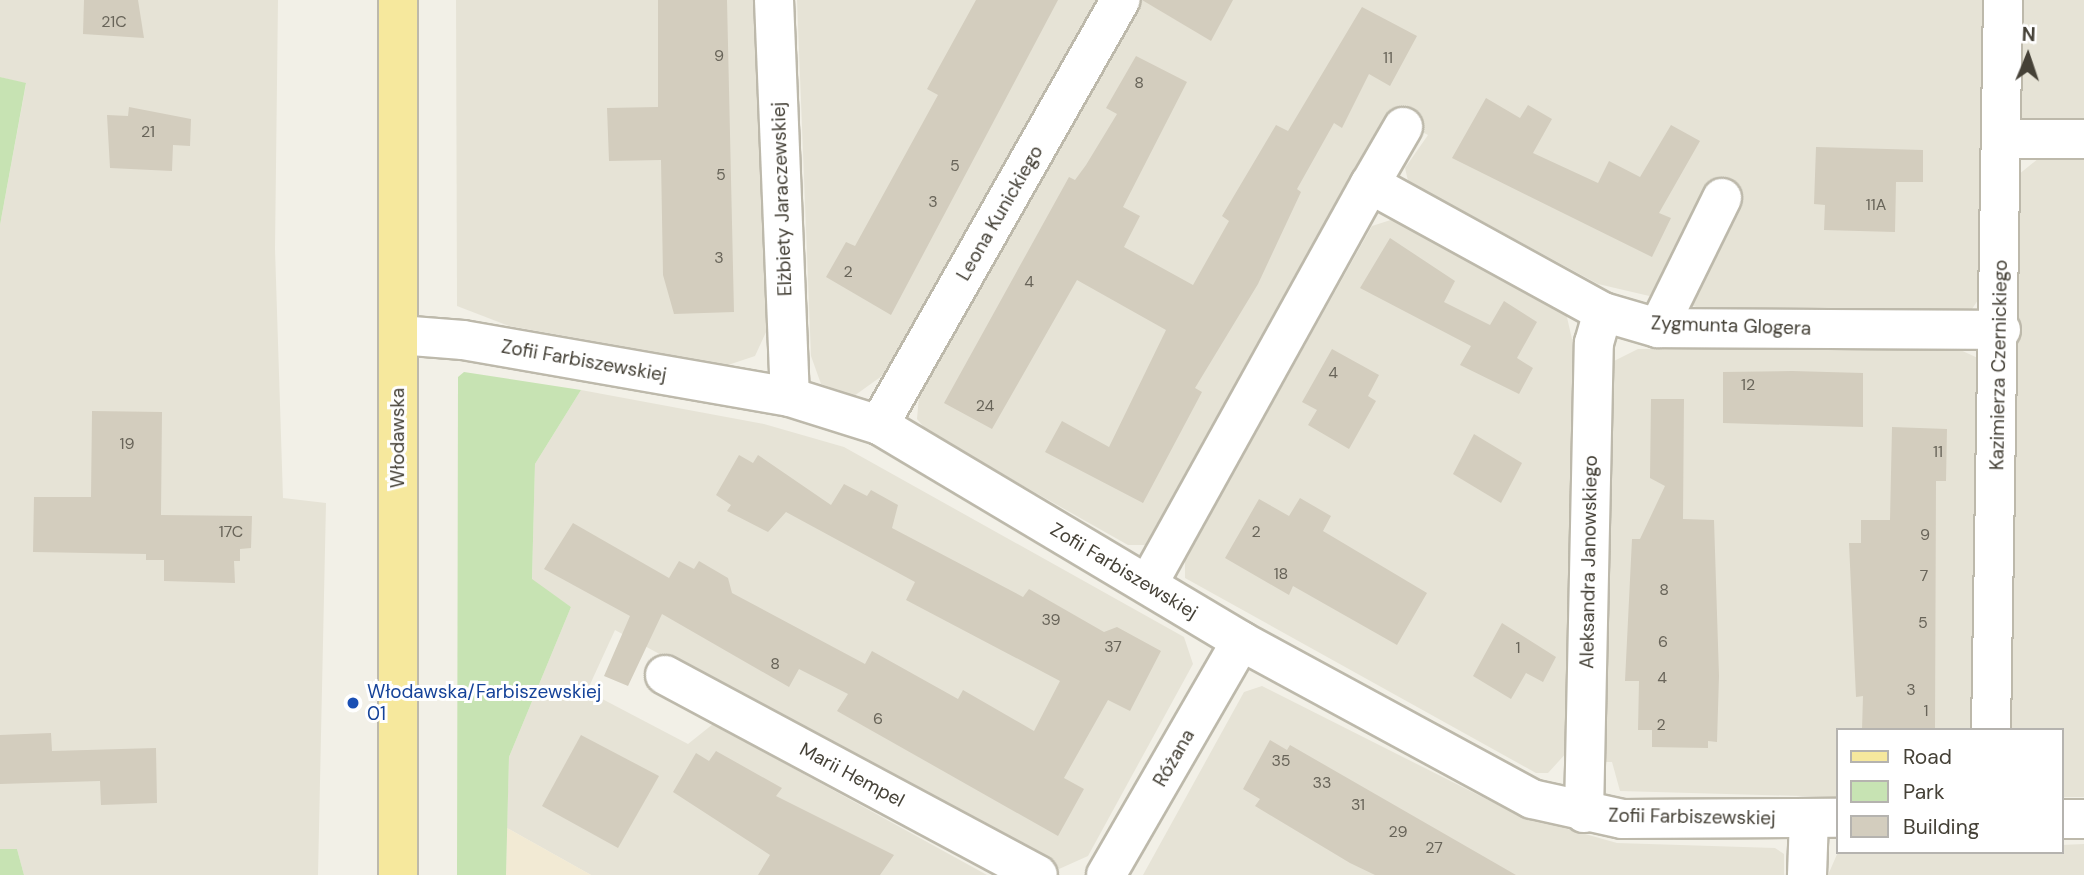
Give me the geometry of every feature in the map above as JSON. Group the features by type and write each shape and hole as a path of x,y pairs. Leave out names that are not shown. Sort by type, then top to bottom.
{"main road":[{"name":"Włodawska","path":"398,0 398,875"}],"street":[{"name":"Elżbiety Jaraczewskiej","path":"774,0 790,397"},
{"name":"Leona Kunickiego","path":"878,425 1120,0"},
{"name":"Kazimierza Czernickiego","path":"1990,728 2001,330 2003,0"},
{"path":"1148,584 1403,127"},
{"path":"2002,139 2084,139"},
{"name":"Zygmunta Glogera","path":"1370,184 1603,312 1658,327 2001,330"},
{"path":"1658,327 1722,198"},
{"name":"Aleksandra Janowskiego","path":"1584,813 1594,343 1603,312"},
{"name":"Zofii Farbiszewskiej","path":"399,335 463,340 790,397 878,425 1241,641 1532,799 1584,813 1622,819 1823,818"},
{"name":"Różana","path":"1105,875 1241,641"},
{"name":"Marii Hempel","path":"666,676 1038,875"},
{"path":"1807,875 1823,818"},
{"path":"2063,819 2084,820"}],"shaded area":[{"path":"0,0 278,0 275,249 283,498 326,503 318,875 24,875 17,849 0,849 0,225 26,84 0,77"},
{"path":"456,0 753,0 767,330 755,356 728,365 509,326 457,306"},
{"path":"797,0 1104,0 893,378 886,373 854,396 821,384 811,356"},
{"path":"1135,0 1984,0 1980,297 1968,315 1965,310 1705,309 1598,284 1408,181 1405,168 1428,135 1391,116 1150,545 1128,545 928,432 917,419 919,396 913,392"},
{"path":"2014,0 2084,0 2084,132 2018,125"},
{"path":"2039,158 2084,158 2084,797 2063,797 2063,728 2006,728 2018,175"},
{"path":"1400,217 1566,313 1572,339 1579,339 1569,750 1548,773 1536,773 1185,578 1185,559 1372,226"},
{"path":"1956,348 1980,359 1975,728 1836,728 1836,797 1620,791 1612,762 1603,762 1606,371 1614,361 1638,349"},
{"path":"581,390 764,424 844,447 1184,637 1193,664 1088,856 1059,869 615,630 587,691 688,744 713,724 987,875 591,875 507,828 509,757 571,607 532,580 535,464"},
{"path":"1262,686 1518,815 1617,843 1775,848 1784,854 1784,875 1143,875 1244,692"},
{"path":"507,828 591,875 506,875"},
{"path":"2084,844 2084,875 1828,875 1837,854 2063,854 2063,845"}],"green space":[{"path":"0,77 26,83 0,225"},
{"path":"464,372 581,390 535,464 532,579 571,607 509,757 506,875 457,875 458,377"},
{"path":"0,849 17,849 24,875 0,875"}],"building":[{"path":"84,0 138,0 144,38 83,34"},
{"path":"658,0 727,0 734,312 674,314 663,275 661,160 609,161 607,108 658,107"},
{"path":"976,0 1058,0 891,315 826,277 846,242 855,246 938,95 927,89"},
{"path":"1142,0 1233,0 1211,41"},
{"path":"1362,7 1417,36 1390,86 1369,74 1342,128 1334,123 1297,189 1301,192 1258,284 1195,388 1202,392 1143,503 1045,452 1062,421 1109,447 1166,330 1077,280 992,429 944,403 1069,177 1075,180 1117,114 1106,108 1136,56 1187,82 1123,207 1140,216 1124,247 1193,285 1229,221 1222,216 1276,125 1288,131"},
{"path":"1486,98 1520,118 1528,105 1552,119 1533,153 1598,183 1609,161 1640,177 1671,125 1700,141 1659,213 1671,218 1652,257 1452,158"},
{"path":"129,107 191,119 190,146 173,145 172,171 110,168 107,115 128,116"},
{"path":"1816,147 1923,150 1923,182 1896,182 1895,232 1824,230 1825,205 1814,204"},
{"path":"1390,238 1455,281 1444,302 1490,325 1504,301 1537,322 1517,358 1533,368 1519,394 1460,365 1471,346 1360,288"},
{"path":"1332,349 1379,375 1368,396 1376,401 1349,449 1308,425 1317,410 1302,402"},
{"path":"1723,372 1863,373 1863,427 1723,423"},
{"path":"1651,399 1684,399 1683,519 1714,520 1719,676 1717,742 1708,741 1708,748 1652,747 1652,730 1638,730 1639,681 1625,681 1632,539 1640,539 1665,486 1650,478"},
{"path":"92,411 162,412 161,515 252,516 251,548 240,549 240,561 234,561 235,583 164,581 164,560 146,560 146,554 33,552 34,497 91,497"},
{"path":"1892,427 1947,429 1946,481 1936,481 1935,728 1862,728 1863,696 1856,697 1849,543 1861,543 1861,520 1890,520"},
{"path":"1474,434 1522,463 1501,503 1453,474"},
{"path":"739,455 753,463 758,455 831,505 844,484 867,496 871,490 898,505 892,528 1023,597 1029,589 1104,632 1117,627 1161,651 1130,711 1108,700 1064,778 1084,789 1058,836 837,711 848,694 799,669 789,687 662,614 628,686 604,676 630,616 544,569 573,523 669,578 679,561 694,569 699,561 728,578 732,593 865,664 872,651 958,699 963,690 1034,731 1060,681 906,600 915,582 786,512 768,532 727,511 731,505 716,495"},
{"path":"1300,498 1331,516 1323,531 1427,593 1397,645 1293,586 1289,595 1225,558 1259,499 1289,516"},
{"path":"1502,623 1556,657 1543,682 1526,673 1511,699 1473,676"},
{"path":"51,733 52,751 156,748 157,803 101,805 100,781 0,784 0,735"},
{"path":"581,735 659,776 618,848 542,806"},
{"path":"1270,740 1287,750 1290,745 1516,875 1375,875 1350,863 1255,806 1260,799 1243,789"},
{"path":"716,751 782,788 776,796 894,855 880,875 758,875 770,855 673,792 696,753 709,761"}],"place":[{"name":"Włodawska/Farbiszewskiej 01","path":"353,703"}]}
